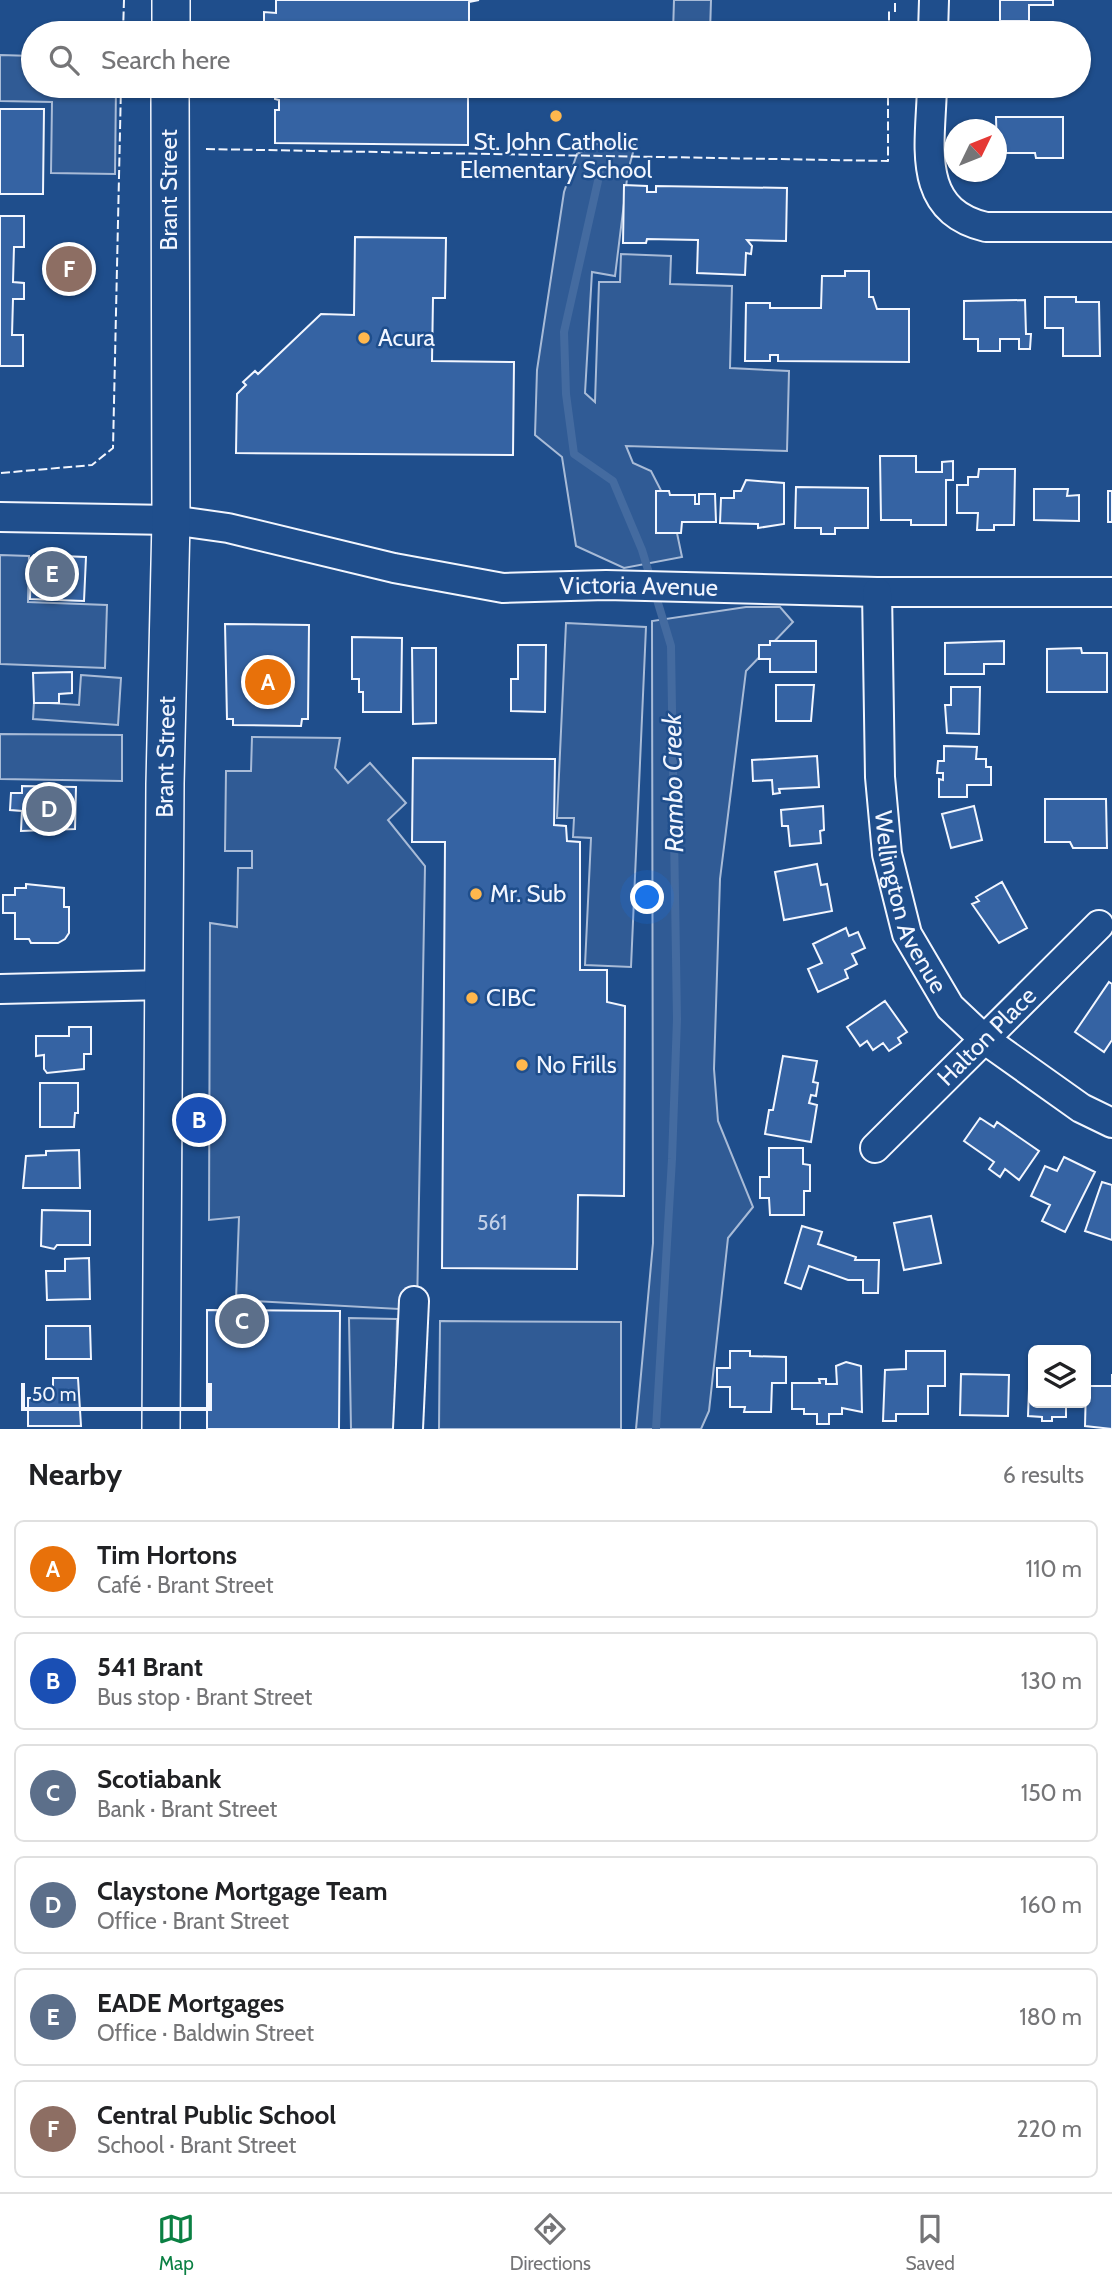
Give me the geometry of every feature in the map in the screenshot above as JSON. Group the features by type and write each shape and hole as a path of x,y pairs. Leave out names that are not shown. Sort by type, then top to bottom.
{"main road":[{"path":"171,0 171,21"},
{"name":"Brant Street","path":"161,1429 171,520 170,98"}],"street":[{"path":"933,21 934,0"},
{"path":"932,98 933,184 943,202 956,214 969,223 986,227 1112,227"},
{"name":"Victoria Avenue","path":"0,517 171,520 228,528 394,568 503,588 625,586 877,592 1112,592"},
{"name":"Wellington Avenue","path":"877,592 880,777 887,854 907,934 950,1007 984,1040 1081,1108 1112,1122"},
{"name":"Halton Place","path":"874,1149 1099,925"},
{"path":"0,989 164,985"},
{"path":"408,1429 414,1301"}],"shaded area":[{"path":"674,0 711,0 710,21 673,21"},
{"path":"0,55 21,56 21,98 116,98 115,174 51,173 52,102 0,101"},
{"path":"596,144 635,145 628,171 615,276 592,272 585,393 595,402 599,282 620,282 621,254 671,256 670,284 732,286 730,368 789,371 787,451 626,446 633,463 651,471 673,514 682,557 624,568 576,546 562,457 535,435 537,370 564,192 577,154"},
{"path":"0,555 29,556 28,602 107,605 105,668 0,664"},
{"path":"746,607 780,607 793,622 746,671 720,879 714,1069 718,1121 753,1207 728,1238 709,1411 701,1429 636,1429 653,1243 652,621"},
{"path":"566,623 646,627 631,967 585,965 591,838 573,837 574,818 557,818"},
{"path":"81,675 121,678 118,725 33,719 34,702 79,705"},
{"path":"0,734 122,735 122,781 0,779"},
{"path":"252,737 340,738 335,768 348,783 370,763 406,803 388,820 425,866 417,1310 236,1300 239,1217 209,1220 210,923 237,927 238,868 252,868 252,851 225,851 226,771 251,771"},
{"path":"349,1318 397,1319 395,1429 351,1429"},
{"path":"440,1321 621,1322 621,1429 439,1429"}],"building":[{"path":"276,0 479,0 469,2 469,21 264,21 264,12 276,13"},
{"path":"1000,0 1053,0 1053,5 1029,5 1029,21 1000,21"},
{"path":"468,98 468,145 275,143 275,110 279,110 279,100 275,99"},
{"path":"0,109 44,109 43,194 0,194"},
{"path":"1063,117 1063,158 1036,158 1035,153 1007,153 1007,119 996,119"},
{"path":"624,185 647,186 647,192 656,192 656,186 787,188 786,241 747,240 752,246 751,254 746,253 745,275 697,273 698,240 647,239 646,243 623,243"},
{"path":"0,216 24,216 24,247 14,247 13,282 24,283 24,299 13,299 12,335 23,335 23,366 0,366"},
{"name":"Acura","path":"355,237 446,238 445,298 433,298 432,361 514,362 513,455 236,453 237,394 246,385 243,382 255,371 258,374 321,314 354,315"},
{"path":"845,271 869,271 869,297 873,297 877,309 909,309 909,362 778,361 778,355 770,355 770,361 745,361 746,303 770,303 770,308 821,308 822,276 845,276"},
{"path":"1045,297 1076,297 1076,302 1099,302 1100,356 1063,356 1063,328 1045,328"},
{"path":"1025,300 1026,334 1031,334 1030,349 1019,349 1019,339 1000,339 1000,351 978,351 978,339 964,339 964,301"},
{"path":"880,456 916,456 916,472 942,472 942,462 953,461 953,480 946,480 946,525 911,525 911,520 881,520"},
{"path":"979,469 1015,469 1014,525 994,525 994,530 977,530 978,513 957,513 957,485 968,485 968,477 978,477"},
{"path":"746,480 784,483 784,524 758,528 758,524 720,523 721,498 734,498 734,491 741,491"},
{"path":"796,487 868,488 868,528 835,528 835,534 821,534 821,528 795,528"},
{"path":"1034,489 1068,489 1067,496 1079,495 1079,521 1034,520"},
{"path":"656,491 669,491 670,495 695,495 695,504 699,504 699,494 715,494 716,522 682,522 681,533 656,533"},
{"path":"1108,491 1112,491 1112,522 1108,522"},
{"path":"34,555 86,557 84,601 30,599 31,558"},
{"path":"225,624 309,625 308,719 302,719 301,726 233,725 233,719 227,719"},
{"path":"352,637 402,638 401,712 363,712 363,692 359,692 359,679 352,679"},
{"path":"770,641 816,641 816,672 770,672 770,659 759,659 759,645 770,645"},
{"path":"1004,641 1004,664 984,664 984,674 945,674 945,643"},
{"path":"518,645 546,645 545,712 511,711 511,679 518,679"},
{"path":"412,648 436,648 436,723 413,724"},
{"path":"1081,648 1082,653 1107,653 1107,692 1047,692 1047,649"},
{"path":"72,672 72,693 59,694 59,703 34,703 33,673"},
{"path":"776,685 814,685 811,721 776,721"},
{"path":"951,687 980,687 979,734 947,733 945,705 951,705"},
{"path":"944,746 977,747 976,759 986,759 986,767 991,767 991,785 967,785 967,797 939,797 939,779 943,780 943,773 937,773 938,761 944,761"},
{"path":"817,756 819,787 779,789 780,793 773,794 772,780 753,781 752,760"},
{"path":"413,758 555,759 554,825 566,826 567,841 580,842 580,970 607,970 607,1002 625,1006 624,1196 578,1195 577,1269 442,1268 445,842 412,842"},
{"path":"22,786 76,787 75,829 21,831 22,811 10,810 11,793 22,793"},
{"path":"1045,799 1106,799 1107,848 1073,848 1070,842 1045,842"},
{"path":"823,806 824,830 820,831 821,843 790,846 788,826 782,826 781,810"},
{"path":"974,806 982,840 951,848 942,814"},
{"path":"817,864 821,885 827,884 832,911 784,920 775,872"},
{"path":"1002,882 1027,928 999,943 972,904 979,901 976,897"},
{"path":"26,884 64,888 64,907 69,907 69,933 65,939 58,943 31,943 29,939 15,939 15,913 3,913 3,895 15,895 15,888 26,888"},
{"path":"846,928 849,936 858,932 865,948 852,954 857,964 845,970 848,978 818,992 808,969 822,963 813,944"},
{"path":"1109,982 1112,984 1112,1040 1104,1052 1075,1032"},
{"path":"885,1001 907,1032 898,1038 901,1043 889,1051 883,1043 873,1050 867,1041 860,1046 847,1027"},
{"path":"69,1027 91,1027 91,1054 84,1054 84,1069 47,1073 44,1069 44,1055 36,1056 36,1036 69,1036"},
{"path":"783,1056 817,1061 813,1082 818,1083 816,1096 811,1095 809,1103 817,1105 811,1142 765,1134 769,1110 773,1110"},
{"path":"40,1083 78,1083 78,1113 75,1113 74,1127 40,1127"},
{"path":"980,1118 994,1127 997,1122 1039,1151 1019,1180 1005,1169 1000,1177 989,1169 994,1162 964,1141"},
{"path":"769,1148 803,1148 803,1164 810,1165 810,1191 804,1191 804,1215 770,1215 769,1198 760,1198 760,1177 769,1177"},
{"path":"79,1150 80,1188 23,1188 26,1156 46,1155 46,1151"},
{"path":"1064,1157 1095,1172 1065,1232 1042,1221 1050,1205 1031,1196 1045,1166 1057,1171"},
{"path":"1102,1182 1112,1185 1112,1240 1085,1231"},
{"path":"42,1210 90,1211 90,1245 57,1245 54,1249 41,1246"},
{"path":"931,1216 941,1263 904,1270 894,1223"},
{"path":"802,1226 822,1232 818,1244 856,1257 855,1260 879,1260 878,1293 863,1293 863,1280 848,1280 809,1266 801,1289 785,1283"},
{"path":"89,1258 90,1299 47,1300 46,1271 65,1271 65,1259"},
{"path":"207,1310 340,1311 339,1429 207,1429"},
{"path":"46,1326 90,1326 91,1359 46,1359"},
{"path":"730,1351 750,1351 750,1356 786,1357 786,1383 772,1383 771,1412 744,1412 745,1407 730,1407 730,1387 717,1387 717,1368 730,1368"},
{"path":"906,1351 945,1351 945,1386 928,1386 928,1414 896,1414 896,1421 883,1421 885,1370 906,1369"},
{"path":"846,1362 861,1366 862,1412 842,1408 842,1414 829,1414 829,1424 817,1424 817,1414 804,1414 804,1409 792,1409 792,1383 820,1383 819,1379 826,1379 826,1384 837,1384 836,1366"},
{"path":"961,1374 1009,1375 1008,1416 960,1415"},
{"path":"53,1378 78,1378 81,1426 28,1426 28,1398 53,1398"},
{"path":"1091,1386 1112,1386 1112,1429 1085,1426 1085,1408 1091,1408"},
{"path":"1028,1408 1066,1408 1066,1417 1052,1417 1052,1421 1028,1416"}],"waterway":[{"name":"Rambo Creek","path":"600,172 564,332 566,394 574,454 613,481 642,550 671,646 677,1019 672,1159 656,1429"}],"fence":[{"path":"123,21 124,0"},
{"path":"895,2 895,12"},
{"path":"889,11 889,21"},
{"path":"1,473 92,465 113,448 121,98"},
{"path":"206,149 888,161 888,98"}],"place":[{"name":"St. John Catholic Elementary School","path":"556,116"},
{"name":"Central Public School","path":"69,269"},
{"name":"Acura","path":"364,338"},
{"name":"EADE Mortgages","path":"52,574"},
{"name":"Tim Hortons","path":"268,682"},
{"name":"Claystone Mortgage Team","path":"49,809"},
{"name":"Mr. Sub","path":"476,894"},
{"name":"CIBC","path":"472,998"},
{"name":"No Frills","path":"522,1065"},
{"name":"541 Brant","path":"199,1120"},
{"name":"Scotiabank","path":"242,1321"}]}
